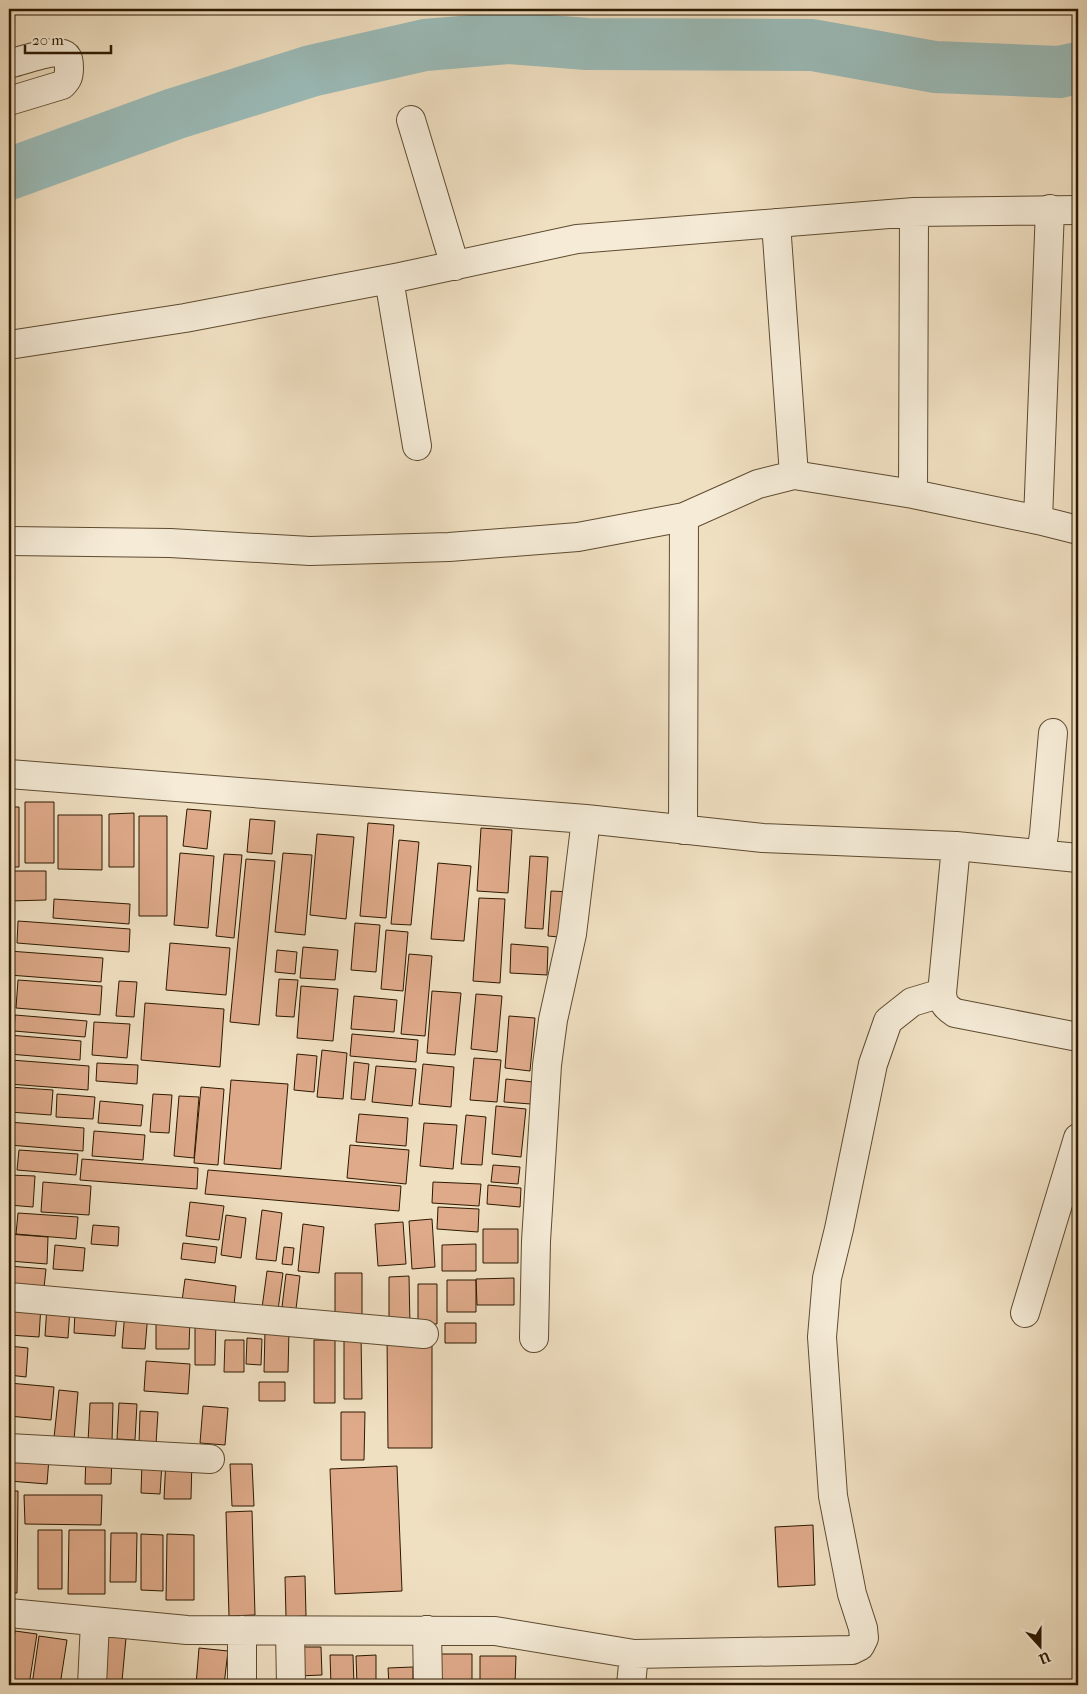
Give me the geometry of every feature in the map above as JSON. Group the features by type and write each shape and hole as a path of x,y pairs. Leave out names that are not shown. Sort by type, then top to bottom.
{"street":[{"path":"9,64 52,53 63,53 67,57 69,75 62,85 9,101"},
{"path":"411,120 455,266"},
{"path":"1038,520 1050,209"},
{"path":"9,345 185,318 455,266 577,239 914,212 1078,210"},
{"path":"913,494 914,212"},
{"path":"776,223 794,475"},
{"path":"389,279 417,446"},
{"path":"9,542 170,542 310,551 449,547 578,537 684,517 758,484 794,475 913,494 1078,530"},
{"path":"683,830 684,517"},
{"path":"1040,853 1044,834 1052,734"},
{"path":"9,774 586,819 763,838 956,846 1078,858"},
{"path":"534,1338 536,1241 547,1065 553,1020 572,934 586,819"},
{"path":"956,846 942,993 943,1002 955,1012 1078,1038"},
{"path":"9,1613 187,1630 495,1630 634,1654 852,1650 860,1646 864,1638 863,1628 852,1594 833,1496 822,1336 827,1278 873,1064 888,1022 912,1002 942,993"},
{"path":"1025,1313 1078,1138"},
{"path":"9,1297 424,1334"},
{"path":"9,1448 210,1459"},
{"path":"92,1685 95,1622"},
{"path":"242,1630 242,1685"},
{"path":"427,1630 428,1685"},
{"path":"290,1631 291,1685"},
{"path":"631,1685 634,1654"}],"building":[{"path":"25,802 54,802 54,863 25,863"},
{"path":"9,807 19,807 19,867 9,867"},
{"path":"187,809 211,811 207,849 183,846"},
{"path":"134,813 134,867 109,867 109,814"},
{"path":"58,815 102,815 102,870 58,869"},
{"path":"139,816 167,816 167,916 139,916"},
{"path":"250,819 275,821 272,854 247,852"},
{"path":"368,823 394,825 386,918 360,916"},
{"path":"481,828 512,830 508,893 477,891"},
{"path":"317,834 354,837 346,919 310,915"},
{"path":"399,840 419,842 411,925 391,924"},
{"path":"180,853 214,856 208,928 174,925"},
{"path":"283,853 312,855 305,935 275,932"},
{"path":"224,854 242,855 234,938 216,936"},
{"path":"530,856 548,857 543,929 525,928"},
{"path":"246,859 275,861 259,1025 230,1022"},
{"path":"438,863 471,866 464,941 431,939"},
{"path":"9,871 46,871 46,900 9,901"},
{"path":"551,891 572,892 569,938 548,936"},
{"path":"479,898 505,899 500,983 473,981"},
{"path":"54,899 130,904 129,924 53,918"},
{"path":"18,921 130,929 129,952 17,943"},
{"path":"355,923 380,925 376,972 351,970"},
{"path":"386,930 408,932 403,991 381,989"},
{"path":"170,943 230,948 226,995 166,990"},
{"path":"511,944 548,947 547,975 510,973"},
{"path":"303,947 338,950 335,980 300,978"},
{"path":"277,950 297,952 295,974 275,972"},
{"path":"9,951 103,958 101,982 9,975"},
{"path":"409,954 432,956 425,1036 401,1034"},
{"path":"279,979 298,980 294,1017 276,1016"},
{"path":"18,980 102,986 100,1015 16,1008"},
{"path":"119,981 137,982 134,1017 116,1016"},
{"path":"301,986 338,989 333,1041 297,1038"},
{"path":"432,991 461,993 455,1055 427,1053"},
{"path":"476,994 502,996 497,1052 471,1049"},
{"path":"354,996 397,1000 394,1032 351,1029"},
{"path":"145,1003 224,1009 220,1067 141,1060"},
{"path":"15,1015 87,1021 85,1037 14,1031"},
{"path":"509,1016 535,1018 530,1071 505,1068"},
{"path":"94,1022 130,1024 127,1058 92,1055"},
{"path":"352,1034 418,1040 416,1062 350,1056"},
{"path":"9,1035 81,1041 80,1060 9,1054"},
{"path":"322,1050 347,1053 343,1099 317,1097"},
{"path":"297,1054 317,1056 314,1092 294,1090"},
{"path":"474,1058 501,1060 497,1102 470,1100"},
{"path":"11,1060 89,1066 88,1090 9,1084"},
{"path":"354,1062 369,1064 365,1100 351,1099"},
{"path":"97,1063 138,1065 137,1084 96,1081"},
{"path":"423,1064 454,1067 451,1107 419,1104"},
{"path":"376,1066 416,1069 412,1106 372,1102"},
{"path":"506,1079 533,1082 531,1104 504,1102"},
{"path":"231,1080 288,1084 281,1169 224,1164"},
{"path":"9,1087 53,1090 51,1115 9,1112"},
{"path":"201,1087 224,1089 218,1165 194,1163"},
{"path":"57,1094 95,1097 93,1119 56,1117"},
{"path":"153,1094 172,1095 169,1133 150,1132"},
{"path":"179,1096 199,1097 194,1158 174,1156"},
{"path":"100,1101 143,1105 141,1126 98,1123"},
{"path":"496,1106 526,1109 521,1157 492,1154"},
{"path":"359,1114 408,1118 406,1146 356,1142"},
{"path":"466,1115 486,1117 482,1165 461,1164"},
{"path":"9,1122 84,1128 83,1151 9,1145"},
{"path":"424,1123 457,1125 453,1169 420,1166"},
{"path":"94,1131 145,1135 143,1160 92,1156"},
{"path":"350,1145 409,1150 406,1184 347,1178"},
{"path":"19,1150 78,1154 76,1175 17,1170"},
{"path":"82,1159 198,1168 197,1189 80,1180"},
{"path":"493,1165 520,1167 518,1184 491,1182"},
{"path":"208,1170 401,1186 399,1211 205,1194"},
{"path":"9,1175 35,1176 33,1207 9,1205"},
{"path":"43,1182 91,1186 89,1215 41,1212"},
{"path":"433,1182 481,1184 479,1206 432,1203"},
{"path":"488,1185 521,1188 520,1207 487,1204"},
{"path":"190,1202 224,1206 219,1240 186,1236"},
{"path":"438,1207 479,1209 478,1232 437,1229"},
{"path":"262,1210 282,1213 276,1261 256,1259"},
{"path":"18,1213 78,1217 76,1239 16,1234"},
{"path":"226,1215 246,1218 241,1258 221,1255"},
{"path":"432,1219 435,1267 412,1269 409,1221"},
{"path":"403,1222 406,1264 378,1266 375,1224"},
{"path":"303,1224 324,1227 319,1273 298,1271"},
{"path":"93,1225 119,1227 118,1246 91,1244"},
{"path":"483,1229 518,1229 518,1263 483,1263"},
{"path":"9,1234 48,1237 47,1264 9,1261"},
{"path":"183,1243 217,1247 215,1263 181,1259"},
{"path":"476,1244 476,1271 442,1271 442,1245"},
{"path":"55,1245 85,1248 83,1271 53,1269"},
{"path":"284,1247 294,1248 292,1265 282,1264"},
{"path":"9,1266 46,1269 43,1297 9,1295"},
{"path":"267,1271 283,1273 278,1310 262,1308"},
{"path":"335,1273 362,1273 362,1316 335,1317"},
{"path":"286,1274 300,1276 296,1309 282,1307"},
{"path":"409,1276 410,1326 389,1326 389,1277"},
{"path":"514,1278 514,1305 477,1305 476,1279"},
{"path":"185,1279 236,1286 233,1314 181,1308"},
{"path":"447,1280 476,1280 476,1312 447,1312"},
{"path":"418,1284 437,1284 437,1324 418,1324"},
{"path":"9,1303 41,1305 39,1337 9,1335"},
{"path":"47,1306 70,1308 68,1338 45,1336"},
{"path":"75,1311 117,1314 115,1336 74,1333"},
{"path":"125,1311 148,1313 145,1349 122,1348"},
{"path":"156,1317 190,1317 189,1349 156,1349"},
{"path":"195,1317 216,1317 215,1365 195,1365"},
{"path":"445,1323 476,1323 476,1343 445,1343"},
{"path":"265,1330 289,1330 288,1372 264,1372"},
{"path":"344,1334 361,1334 362,1399 344,1399"},
{"path":"387,1335 432,1335 432,1448 388,1448"},
{"path":"247,1338 262,1339 261,1365 246,1364"},
{"path":"225,1340 244,1340 244,1372 224,1372"},
{"path":"314,1340 335,1340 335,1403 314,1403"},
{"path":"9,1346 28,1348 26,1377 9,1375"},
{"path":"146,1361 190,1364 188,1394 144,1391"},
{"path":"259,1382 285,1382 285,1401 259,1401"},
{"path":"9,1383 54,1387 51,1420 9,1416"},
{"path":"59,1390 78,1392 74,1440 54,1438"},
{"path":"90,1403 113,1403 112,1442 88,1442"},
{"path":"119,1403 137,1404 135,1440 117,1439"},
{"path":"203,1406 228,1408 225,1445 200,1443"},
{"path":"140,1411 158,1412 156,1444 139,1444"},
{"path":"341,1412 365,1412 364,1460 341,1460"},
{"path":"9,1455 49,1458 47,1484 9,1481"},
{"path":"86,1456 112,1457 111,1484 85,1484"},
{"path":"166,1458 192,1458 191,1499 164,1499"},
{"path":"142,1462 162,1463 160,1494 141,1493"},
{"path":"230,1464 252,1464 254,1506 232,1506"},
{"path":"397,1466 402,1591 335,1594 330,1469"},
{"path":"9,1491 18,1491 17,1593 9,1593"},
{"path":"24,1495 102,1495 101,1525 25,1524"},
{"path":"252,1511 255,1615 229,1616 226,1512"},
{"path":"813,1525 815,1585 778,1587 775,1527"},
{"path":"38,1530 62,1530 62,1589 38,1589"},
{"path":"69,1530 105,1530 105,1594 68,1594"},
{"path":"111,1533 137,1533 136,1582 110,1582"},
{"path":"141,1534 163,1535 163,1591 141,1590"},
{"path":"167,1534 194,1535 194,1600 166,1600"},
{"path":"305,1576 306,1616 286,1617 285,1577"},
{"path":"15,1631 37,1634 29,1685 9,1685 9,1671"},
{"path":"39,1636 67,1640 60,1685 32,1685"},
{"path":"102,1636 126,1638 122,1681 99,1679"},
{"path":"297,1647 321,1647 322,1675 298,1676"},
{"path":"199,1648 228,1651 224,1685 196,1685"},
{"path":"436,1654 472,1654 472,1685 436,1685"},
{"path":"330,1655 353,1655 354,1685 331,1685"},
{"path":"376,1655 376,1685 357,1685 356,1656"},
{"path":"480,1656 516,1656 515,1685 480,1685"},
{"path":"413,1667 413,1685 389,1685 388,1668"}],"waterway":[{"path":"9,174 174,114 311,71 425,45 510,38 587,44 812,45 935,67 1059,72 1078,68"}]}
